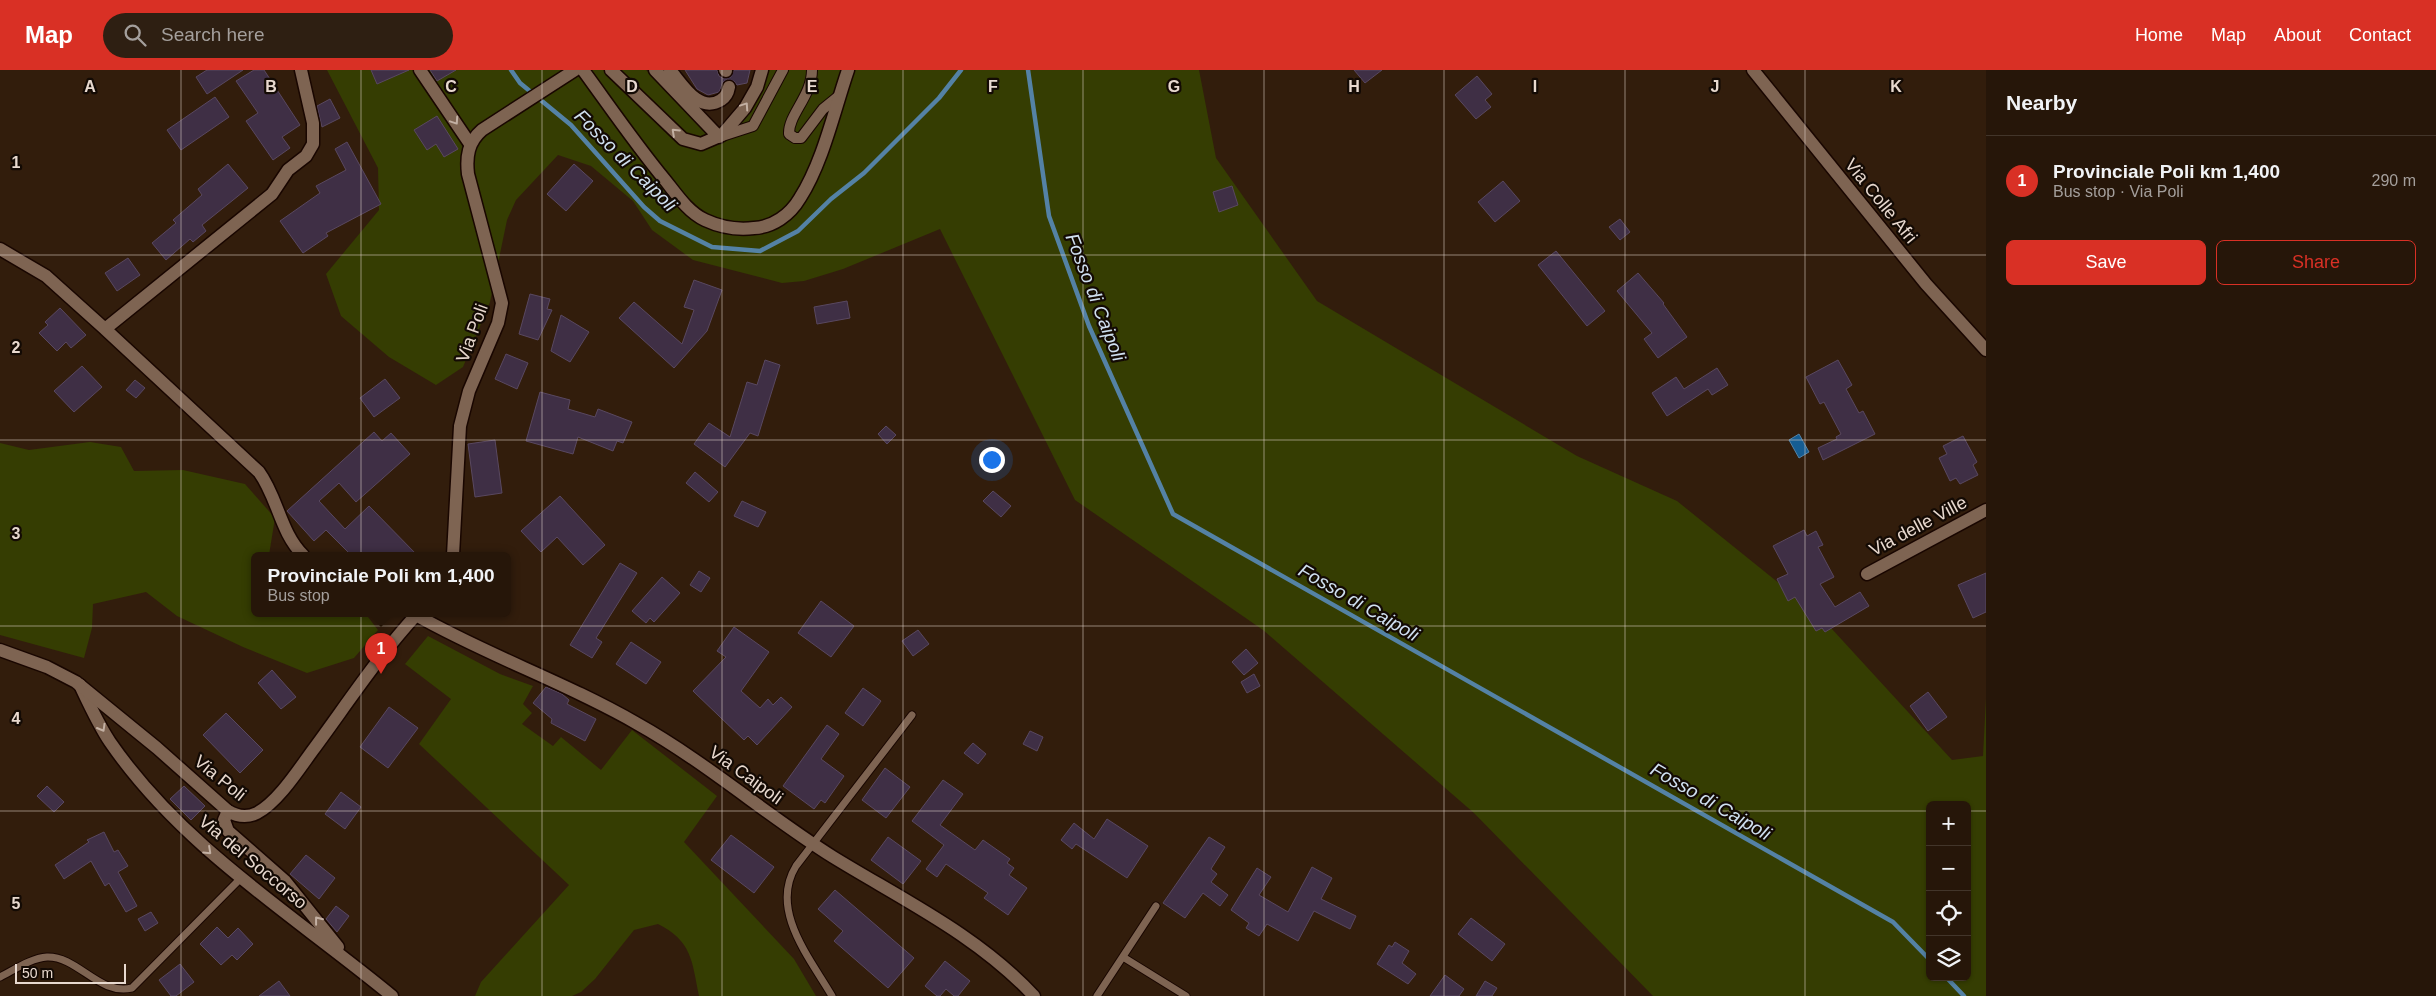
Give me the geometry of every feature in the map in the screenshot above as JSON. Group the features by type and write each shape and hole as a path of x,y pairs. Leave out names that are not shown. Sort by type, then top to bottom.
{"street":[{"path":"106,329 272,194 288,170 308,153 313,144 314,127 302,70"},
{"path":"420,70 470,144 482,130 575,70"},
{"path":"583,70 645,156 688,208 706,220 734,228 767,225 776,222 792,209 813,172 848,70"},
{"path":"611,70 683,139 701,144 752,126 783,70"},
{"path":"656,70 719,137"},
{"path":"670,70 690,95 701,102 713,103 720,101 726,95 729,87"},
{"path":"719,137 745,108 757,87 762,70"},
{"path":"812,70 812,80 805,99 789,126 789,134 795,138 801,138 823,109 839,96"},
{"name":"Via Colle Afri","path":"1753,70 1926,284 1986,350"},
{"name":"Via Poli","path":"453,552 460,426 469,391 496,330 502,303 468,174 467,159 470,144"},
{"path":"0,249 46,276 106,329 259,472 273,494 289,538 301,552"},
{"name":"Via delle Ville","path":"1867,574 1986,510"},
{"name":"Via Poli","path":"0,650 47,667 80,685 228,811 240,816 253,815 264,808 277,795 305,761 413,617"},
{"name":"Via Caipoli","path":"423,617 470,645 548,677 631,720 698,762 813,844 974,943 999,962 1034,996"},
{"name":"Via del Soccorso","path":"80,685 101,728 126,763 188,831 240,878 347,959 392,996"},
{"path":"228,811 224,820 228,831 285,881 347,959"}],"lane":[{"path":"832,996 795,930 786,901 787,890 793,871 912,715"},
{"path":"0,977 34,960 49,957 67,963 108,988 122,990 132,988 240,878"},
{"path":"1097,996 1156,906"},
{"path":"1123,957 1186,996"}],"green space":[{"path":"327,70 646,70 706,133 722,135 762,70 1199,70 1216,158 1317,301 1577,456 1677,501 1821,617 1952,760 1983,756 1986,698 1986,996 1653,996 1474,813 1263,630 1075,500 940,229 843,269 804,281 782,283 693,260 652,230 633,201 591,166 558,155 516,200 507,220 490,302 463,367 436,385 389,357 341,316 326,274 379,210 378,168"},
{"path":"90,442 121,447 134,471 183,470 245,484 275,518 269,552 251,552 251,617 368,617 378,630 354,658 307,673 243,647 177,616 146,592 93,604 92,628 84,658 0,635 0,443 29,450"},
{"path":"428,636 500,674 533,686 523,704 532,713 522,724 553,746 561,737 601,770 632,730 717,796 684,842 794,959 816,996 699,996 689,953 678,938 658,924 634,930 595,979 581,992 572,996 475,996 481,982 569,885 419,744 451,699 405,664"}],"water":[{"path":"1799,434 1809,452 1799,458 1789,440"}],"building":[{"path":"207,70 243,70 207,94 196,77"},
{"path":"254,70 264,70 300,125 282,137 290,148 273,160 246,121 258,113 236,81"},
{"path":"371,70 409,70 377,84"},
{"path":"430,70 456,70 437,81"},
{"path":"685,70 717,70 719,76 724,79 731,77 734,70 750,70 747,83 737,85 734,81 727,79 723,82 719,92 708,95 697,89"},
{"path":"1354,70 1382,70 1365,83"},
{"path":"1477,76 1492,94 1485,100 1491,107 1476,119 1455,95"},
{"path":"215,97 229,117 181,150 167,130"},
{"path":"330,99 340,118 322,127 317,106"},
{"path":"437,116 458,149 444,157 436,144 427,150 414,130"},
{"path":"347,142 381,204 326,233 328,236 303,253 280,221 320,193 316,186 346,170 335,149"},
{"path":"228,164 248,188 202,225 206,231 193,242 190,239 166,260 152,243 176,223 173,220 202,195 198,189"},
{"path":"574,164 593,181 566,211 547,194"},
{"path":"1503,181 1520,201 1495,222 1478,202"},
{"path":"1232,186 1238,205 1219,212 1213,192"},
{"path":"1620,219 1630,232 1620,240 1609,227"},
{"path":"1556,251 1605,311 1587,326 1538,265"},
{"path":"128,258 140,275 117,291 105,273"},
{"path":"1638,273 1664,303 1687,337 1658,358 1644,339 1652,333 1617,291"},
{"path":"694,280 722,290 707,331 674,368 619,318 634,302 682,344 694,310 684,307"},
{"path":"530,294 550,299 547,309 552,310 538,340 519,334"},
{"path":"847,301 850,318 817,324 814,307"},
{"path":"60,308 86,335 71,348 66,342 57,351 39,333 48,325 45,322"},
{"path":"561,315 589,332 570,362 551,351"},
{"path":"506,354 528,363 517,389 495,379"},
{"path":"765,360 780,365 758,436 750,433 725,467 694,444 709,423 730,437 747,382 757,385"},
{"path":"1838,360 1852,385 1846,389 1859,413 1863,411 1875,434 1823,460 1818,448 1837,439 1836,437 1841,434 1824,402 1820,404 1806,377"},
{"path":"82,366 102,387 74,412 54,391"},
{"path":"1717,368 1728,385 1712,395 1708,389 1667,416 1652,393 1676,377 1684,389"},
{"path":"385,379 400,398 374,417 360,398"},
{"path":"135,380 145,388 136,398 126,390"},
{"path":"540,392 570,400 568,409 595,417 598,409 632,422 623,443 617,441 613,451 578,437 573,454 526,441"},
{"path":"886,426 896,435 887,444 878,434"},
{"path":"374,432 382,441 391,433 410,454 356,502 339,483 319,501 345,529 369,506 414,552 348,552 326,530 314,541 287,511"},
{"path":"1963,436 1977,462 1973,465 1978,475 1960,484 1956,478 1950,481 1939,458 1947,454 1943,446"},
{"path":"495,440 502,493 475,497 468,444"},
{"path":"695,472 718,492 709,502 686,483"},
{"path":"993,491 1011,506 1001,517 983,501"},
{"path":"560,496 605,545 583,565 557,537 541,552 521,531"},
{"path":"742,501 766,512 758,527 734,516"},
{"path":"1804,530 1807,536 1816,531 1823,545 1818,547 1834,577 1820,584 1835,607 1860,592 1869,606 1825,632 1822,628 1816,631 1795,597 1788,601 1777,579 1788,574 1773,546"},
{"path":"620,563 637,573 596,638 602,642 592,658 570,645"},
{"path":"699,571 710,578 701,592 690,585"},
{"path":"1986,573 1986,612 1973,618 1958,585"},
{"path":"662,577 680,593 654,622 650,618 646,623 632,611"},
{"path":"821,601 854,626 831,657 798,633"},
{"path":"734,627 769,652 741,691 760,708 768,699 773,705 781,697 792,707 757,745 748,736 744,740 693,691 726,657 717,651"},
{"path":"918,630 929,644 913,656 902,641"},
{"path":"631,642 661,662 646,684 616,664"},
{"path":"1246,649 1258,663 1244,675 1232,662"},
{"path":"272,670 296,697 281,709 258,683"},
{"path":"1254,674 1260,686 1247,693 1241,682"},
{"path":"546,687 562,694 569,700 567,704 596,719 585,741 551,723 552,719 533,703"},
{"path":"863,688 881,701 863,726 845,713"},
{"path":"1928,692 1947,717 1928,731 1910,706"},
{"path":"389,707 418,728 388,768 360,747"},
{"path":"226,713 263,750 240,773 203,735"},
{"path":"827,725 839,734 821,759 844,776 825,803 821,800 814,809 783,786"},
{"path":"1030,731 1043,737 1037,751 1023,744"},
{"path":"973,743 986,754 978,764 964,753"},
{"path":"885,768 910,787 886,818 862,800"},
{"path":"943,780 963,794 940,825 975,850 983,840 1010,859 1007,863 1014,868 1009,875 1027,888 1008,915 984,898 988,893 946,864 937,877 926,869 944,845 912,821"},
{"path":"47,786 64,802 54,812 37,796"},
{"path":"184,786 205,806 191,820 170,799"},
{"path":"341,792 361,807 345,829 325,814"},
{"path":"1107,819 1148,846 1127,878 1076,844 1072,849 1061,840 1074,823 1094,839"},
{"path":"104,832 114,852 118,850 128,866 118,872 137,906 126,912 109,883 105,886 91,861 64,879 55,865 89,842 87,840"},
{"path":"731,835 774,867 754,893 711,860"},
{"path":"888,837 921,861 903,884 871,860"},
{"path":"1209,837 1225,847 1211,869 1217,874 1211,882 1228,895 1220,906 1203,893 1185,918 1163,903"},
{"path":"306,855 335,878 319,899 290,874"},
{"path":"1312,867 1332,878 1321,899 1356,916 1350,929 1314,911 1298,941 1267,924 1259,936 1246,928 1249,923 1231,910 1257,868 1271,877 1259,895 1288,912"},
{"path":"835,890 914,958 888,988 834,941 843,931 818,909"},
{"path":"336,906 349,916 337,932 326,919"},
{"path":"151,912 158,923 145,931 138,919"},
{"path":"1471,918 1505,944 1492,961 1458,934"},
{"path":"217,927 228,938 238,928 253,944 237,960 232,955 221,965 200,944"},
{"path":"1395,942 1409,951 1402,963 1416,974 1408,984 1377,964 1389,945 1392,947"},
{"path":"945,961 970,981 958,996 954,996 946,989 940,996 937,996 925,986"},
{"path":"180,964 194,982 176,996 171,996 159,980"},
{"path":"1445,975 1464,989 1459,996 1430,996"},
{"path":"279,981 290,996 259,996"},
{"path":"1485,981 1497,988 1492,996 1476,996"}],"waterway":[{"name":"Fosso di Caipoli","path":"511,70 520,83 571,125 644,207 660,221 712,247 760,251 798,231 831,199 864,173 939,98 961,70"},
{"name":"Fosso di Caipoli","path":"1028,70 1049,216 1089,326 1173,514 1893,922 1926,956"},
{"name":"Fosso di Caipoli","path":"1950,981 1964,996"}],"place":[{"name":"Provinciale Poli km 1,400","path":"381,674"}]}
